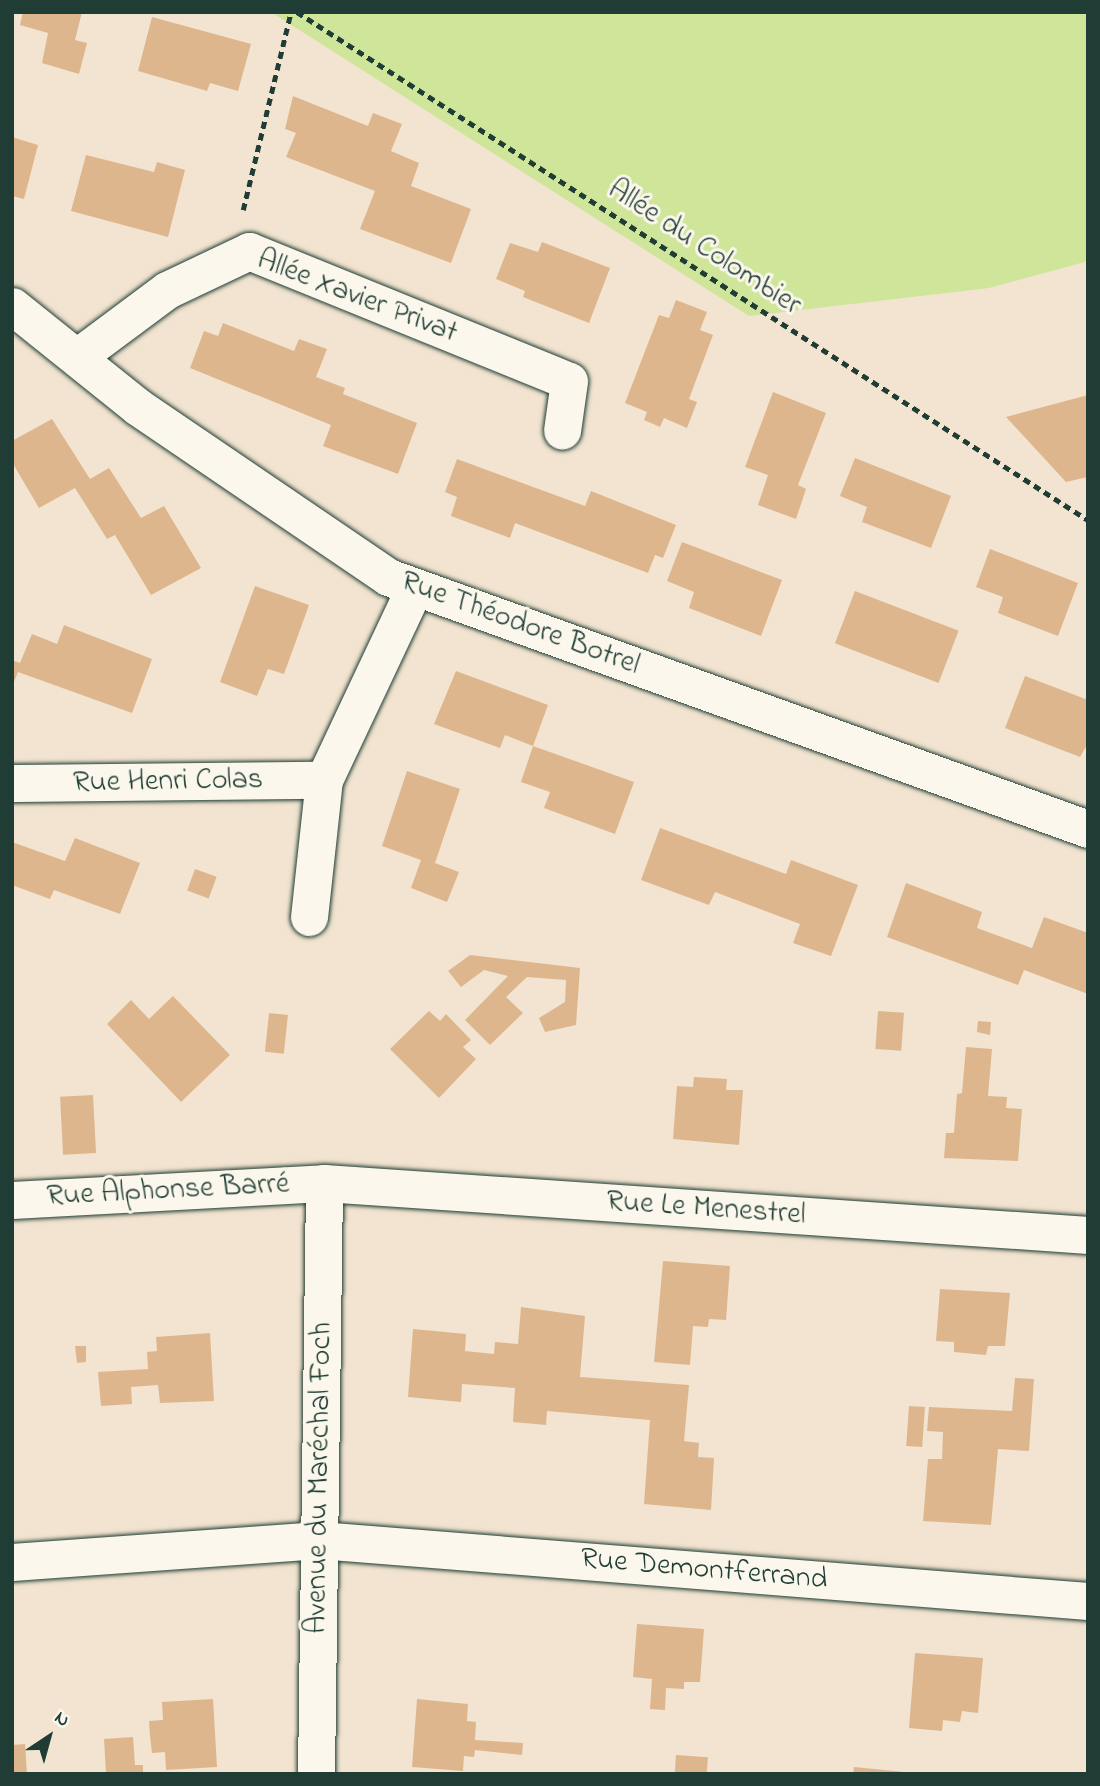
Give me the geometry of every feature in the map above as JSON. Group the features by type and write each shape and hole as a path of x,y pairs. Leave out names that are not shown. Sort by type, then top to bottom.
{"street":[{"name":"Allée Xavier Privat","path":"77,357 166,290 250,251 569,381 562,431"},
{"name":"Rue Théodore Botrel","path":"12,306 138,407 388,577 1088,829"},
{"path":"309,918 324,780 415,587"},
{"name":"Rue Henri Colas","path":"12,783 324,780"},
{"name":"Rue Alphonse Barré","path":"12,1200 324,1183"},
{"name":"Rue Le Menestrel","path":"324,1183 1088,1235"},
{"name":"Avenue du Maréchal Foch","path":"316,1774 324,1183"},
{"name":"Rue Demontferrand","path":"12,1562 319,1540 1088,1601"}],"path":[{"path":"250,251 241,222 291,12"},
{"name":"Allée du Colombier","path":"297,12 1088,520"}],"green space":[{"path":"271,12 1088,12 1088,261 989,288 749,316"}],"building":[{"path":"23,12 82,12 75,40 87,43 79,74 42,63 48,33 20,25"},
{"path":"152,17 251,44 238,91 210,83 207,91 138,71"},
{"path":"293,96 368,126 373,113 402,124 391,151 419,163 411,186 471,209 451,263 360,229 375,191 286,157 296,133 285,129"},
{"path":"12,137 38,145 24,199 12,196"},
{"path":"86,155 154,172 157,162 185,170 168,237 71,211"},
{"path":"542,242 610,268 589,323 523,297 525,291 496,279 510,243 538,252"},
{"path":"676,300 707,312 700,330 713,335 689,399 697,402 687,428 664,418 660,427 644,420 647,412 625,403 659,315 669,318"},
{"path":"223,323 294,351 299,339 327,349 316,377 345,388 343,394 417,423 398,474 323,446 331,425 190,368 204,331 218,336"},
{"path":"773,392 826,413 798,485 806,489 796,519 758,505 768,475 745,467"},
{"path":"1088,395 1088,477 1066,482 1006,417"},
{"path":"52,419 90,479 109,468 141,518 164,506 201,568 151,595 115,535 107,539 75,488 39,508 12,462 12,441"},
{"path":"855,458 951,496 931,548 862,522 867,507 840,496"},
{"path":"457,459 585,506 591,491 676,525 663,558 655,555 648,573 515,523 510,538 451,516 457,497 445,492"},
{"path":"682,542 782,580 761,636 689,608 694,592 667,581"},
{"path":"990,549 1078,583 1058,636 998,613 1003,597 976,587"},
{"path":"255,586 309,605 284,674 268,669 257,696 220,682"},
{"path":"855,591 959,631 939,683 835,643"},
{"path":"64,625 152,659 132,713 18,672 12,687 12,660 20,663 32,634 57,644"},
{"path":"456,671 548,705 533,746 505,735 500,748 434,724"},
{"path":"1025,676 1088,700 1088,743 1080,757 1005,728"},
{"path":"533,746 634,782 615,834 544,808 550,792 521,782"},
{"path":"407,771 460,789 435,863 459,872 447,902 411,888 421,860 382,846"},
{"path":"660,828 786,874 791,860 858,885 831,956 793,943 800,924 715,892 709,905 641,880"},
{"path":"75,838 140,863 120,914 54,890 50,899 12,885 12,842 65,861"},
{"path":"195,869 217,877 209,898 187,891"},
{"path":"906,883 982,912 977,928 1032,948 1044,917 1088,933 1088,994 1024,970 1018,985 887,937"},
{"path":"470,955 580,968 576,1025 545,1032 539,1018 565,1002 566,980 527,977 506,997 523,1013 490,1045 465,1020 508,976 484,970 461,987 448,971"},
{"path":"173,996 230,1055 181,1102 107,1024 131,1000 149,1019"},
{"path":"429,1011 440,1021 446,1014 471,1040 463,1047 476,1059 439,1098 390,1049"},
{"path":"878,1011 904,1013 901,1051 875,1049"},
{"path":"269,1013 288,1015 284,1054 265,1052"},
{"path":"978,1021 991,1022 990,1035 977,1032"},
{"path":"966,1047 992,1049 988,1096 1007,1097 1006,1108 1022,1109 1018,1161 944,1158 946,1133 954,1133 957,1094 962,1093"},
{"path":"694,1077 727,1079 726,1090 743,1090 739,1145 673,1139 677,1086 693,1087"},
{"path":"93,1095 96,1153 63,1155 60,1097"},
{"path":"663,1261 730,1266 726,1320 709,1319 708,1327 693,1326 690,1365 654,1362"},
{"path":"940,1289 1010,1293 1005,1346 988,1346 986,1355 954,1352 954,1342 936,1341"},
{"path":"521,1307 585,1316 580,1377 689,1385 684,1441 699,1443 698,1457 714,1458 711,1510 644,1504 650,1420 547,1411 546,1425 513,1422 515,1388 462,1384 461,1402 408,1397 413,1329 466,1334 465,1351 494,1354 495,1342 518,1344"},
{"path":"210,1333 214,1401 160,1403 158,1385 131,1387 132,1404 101,1406 98,1372 148,1369 147,1352 157,1351 156,1337"},
{"path":"75,1346 86,1346 86,1362 77,1363"},
{"path":"1015,1378 1034,1379 1029,1451 998,1449 991,1525 923,1521 928,1459 942,1459 943,1432 927,1431 929,1407 1012,1411"},
{"path":"909,1406 925,1407 922,1447 906,1446"},
{"path":"637,1624 704,1629 700,1682 684,1682 684,1689 666,1688 665,1710 650,1709 652,1679 633,1677"},
{"path":"915,1653 983,1658 978,1713 962,1711 960,1722 943,1720 942,1731 909,1728"},
{"path":"213,1699 217,1767 166,1770 165,1752 152,1753 149,1721 163,1720 162,1702"},
{"path":"417,1699 468,1704 467,1721 476,1722 475,1740 523,1743 522,1755 475,1750 474,1757 464,1756 463,1771 412,1767"},
{"path":"133,1737 135,1765 143,1765 143,1774 106,1774 104,1739"},
{"path":"25,1744 27,1774 12,1774 12,1745"},
{"path":"676,1755 708,1757 707,1774 675,1774"},
{"path":"854,1767 905,1772 905,1774 853,1774"}]}
